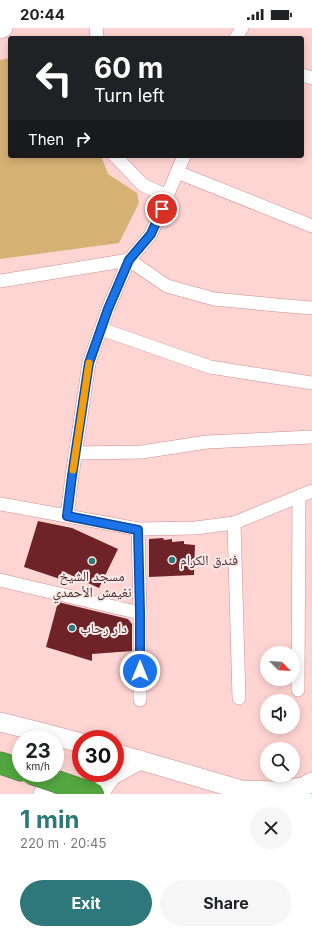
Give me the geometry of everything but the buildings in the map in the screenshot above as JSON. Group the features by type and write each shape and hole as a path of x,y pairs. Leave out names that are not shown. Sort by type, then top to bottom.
{"highway":[{"path":"0,763 12,767"},
{"path":"58,782 93,794"}],"street":[{"path":"0,30 13,28"},
{"path":"117,158 142,185 167,196"},
{"path":"67,516 89,363 108,309 129,260 151,234 183,158"},
{"path":"177,172 312,226"},
{"path":"0,281 129,260 167,286 214,299 276,306 312,308"},
{"path":"101,329 210,367 312,383"},
{"path":"75,453 142,452 206,442 312,437"},
{"path":"0,504 138,530 195,528 234,524 312,491"},
{"path":"298,690 299,496"},
{"path":"234,524 239,698"},
{"path":"138,530 140,700"},
{"path":"0,580 140,613"},
{"path":"0,722 23,730"},
{"path":"124,756 246,792 275,791 303,787 312,782"},
{"path":"99,794 111,776 140,760"},
{"path":"44,794 46,782"}],"shaded area":[{"path":"8,58 8,158 102,158 108,174 137,193 139,203 119,243 0,259 0,60"}],"slow traffic":[{"path":"73,470 89,363"}],"place":[{"name":"فندق الكرام","path":"172,560"},
{"name":"مسجد الشيخ نغيمش الأحمدي","path":"92,561"},
{"name":"دار رحاب","path":"72,628"}],"route":[{"path":"140,671 138,530 67,516 89,363 108,309 129,260 151,234 162,209"}]}
